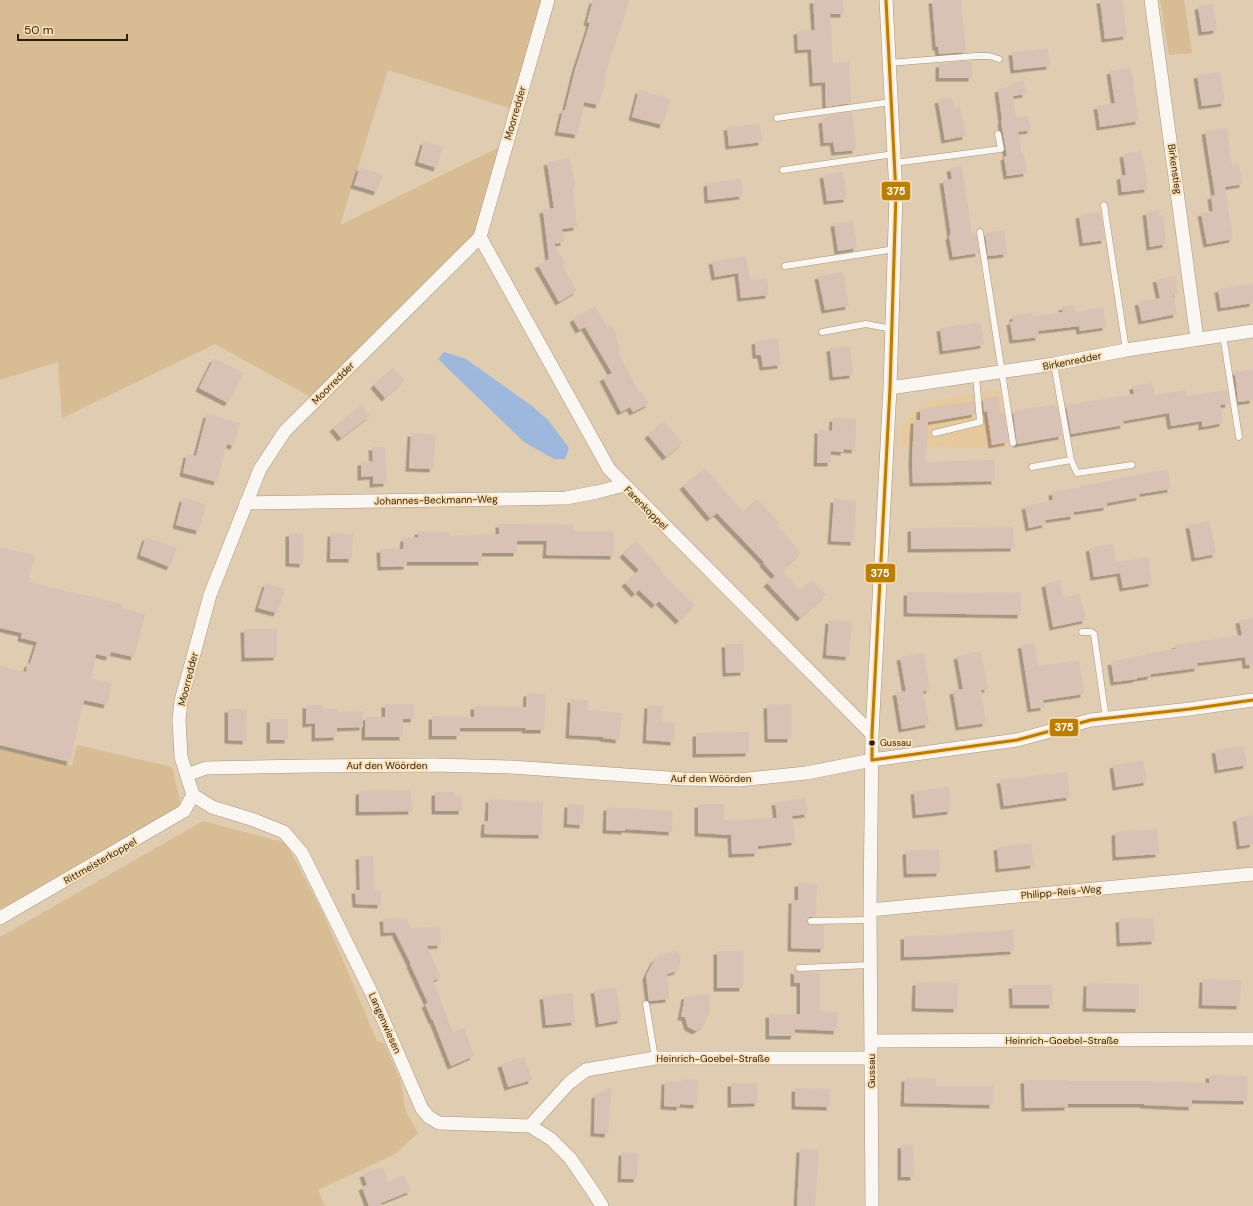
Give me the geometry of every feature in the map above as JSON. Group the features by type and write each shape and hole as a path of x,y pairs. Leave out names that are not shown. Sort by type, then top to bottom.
{"street":[{"name":"Moorredder","path":"193,795 182,757 179,720 180,701 210,595 260,469 285,431 480,237 548,0"},
{"name":"Gussau","path":"872,1206 870,915 872,734 890,388 896,194 886,0"},
{"name":"Birkenstieg","path":"1151,0 1197,339"},
{"name":"Farenkoppel","path":"480,237 609,469 872,734"},
{"name":"Birkenredder","path":"890,388 1002,373 1126,350 1253,331"},
{"name":"Johannes-Beckmann-Weg","path":"246,503 566,498 624,485"},
{"name":"Auf den Wöörden","path":"187,775 206,768 434,765 511,767 683,779 739,780 806,773 872,760 1017,740 1091,720 1253,700"},
{"name":"Rittmeisterkoppel","path":"0,918 184,811 193,795"},
{"name":"Langenwiesen","path":"193,795 212,807 254,820 284,832 302,854 372,994 422,1109 430,1117 439,1122 530,1126 551,1139 570,1158 602,1206"},
{"name":"Philipp-Reis-Weg","path":"870,915 1253,874"},
{"name":"Heinrich-Goebel-Straße","path":"871,1041 1253,1039"},
{"name":"Heinrich-Goebel-Straße","path":"530,1126 569,1083 586,1070 655,1058 871,1058"}],"lane":[{"path":"890,63 976,56 989,56 999,59"},
{"path":"777,118 891,102"},
{"path":"783,170 894,158 1001,149 998,134"},
{"path":"1104,205 1126,350"},
{"path":"980,232 1013,443"},
{"path":"785,266 894,249"},
{"path":"822,332 866,324 892,329"},
{"path":"1222,335 1239,437"},
{"path":"1054,364 1071,460 1077,473 1132,465"},
{"path":"935,433 980,422 976,376"},
{"path":"1032,467 1071,460"},
{"path":"1082,632 1091,632 1094,634 1106,719"},
{"path":"811,921 870,915"},
{"path":"799,968 870,965"},
{"path":"646,1004 655,1058"}],"shaded area":[{"path":"0,0 548,0 516,110 388,70 340,225 506,144 480,237 316,400 215,344 62,418 58,362 0,380"},
{"path":"1160,0 1184,0 1192,53 1169,55"},
{"path":"1000,389 1008,448 901,446 902,423 926,402"},
{"path":"77,745 172,767 181,805 56,881 0,909 0,750 72,766"},
{"path":"203,821 286,843 322,911 377,1041 384,1043 400,1079 406,1112 418,1133 395,1154 318,1190 325,1206 0,1206 0,937"}],"water":[{"path":"444,352 466,359 532,406 548,420 569,448 565,459 554,459 524,442 438,359"}],"building":[{"path":"593,0 629,0 604,77 606,78 599,105 584,102 578,135 558,132 563,110 565,110 575,70 590,23 587,22"},
{"path":"813,0 843,0 844,14 830,14 833,63 849,62 851,103 826,107 825,82 813,83 811,49 798,50 797,31 815,30"},
{"path":"932,0 961,0 966,52 939,54 938,47 936,47"},
{"path":"1100,0 1122,0 1127,36 1105,39"},
{"path":"1213,4 1217,30 1202,32 1198,6"},
{"path":"1048,48 1050,66 1014,70 1012,52"},
{"path":"966,61 972,62 972,78 939,78 939,64"},
{"path":"1131,67 1139,121 1100,127 1097,106 1115,103 1110,71"},
{"path":"1220,72 1225,103 1202,106 1197,75"},
{"path":"1024,81 1026,94 1013,96 1016,118 1028,116 1031,130 1018,132 1027,173 1007,176 1004,157 1007,156 1001,121 998,89 1012,86 1012,83"},
{"path":"639,90 670,99 663,125 632,117"},
{"path":"952,97 954,108 960,106 966,136 945,140 938,100"},
{"path":"852,112 856,150 835,152 833,142 824,143 822,120 827,119 827,116"},
{"path":"760,124 762,142 729,146 727,127"},
{"path":"1227,128 1232,166 1239,164 1243,184 1225,187 1233,239 1207,244 1201,213 1213,211 1211,196 1215,195 1205,131"},
{"path":"424,141 443,147 437,168 418,162"},
{"path":"1142,151 1148,189 1122,192 1120,176 1126,175 1123,154"},
{"path":"570,158 575,187 573,188 577,227 562,229 564,242 554,244 566,264 562,266 577,291 559,302 538,265 549,259 543,210 554,208 547,162"},
{"path":"962,166 972,234 976,234 979,253 953,257 949,236 951,235 943,180 952,179 950,168"},
{"path":"360,167 383,175 377,192 354,185"},
{"path":"843,172 847,199 827,201 823,175"},
{"path":"741,179 743,196 708,200 707,183"},
{"path":"1158,210 1159,215 1163,215 1166,244 1150,247 1146,212"},
{"path":"1100,212 1105,240 1083,243 1079,215"},
{"path":"853,221 857,248 838,251 834,223"},
{"path":"1004,230 1007,254 988,256 985,233"},
{"path":"746,256 750,280 767,278 769,295 741,298 738,273 715,277 712,261"},
{"path":"843,272 849,306 825,310 818,276"},
{"path":"1175,276 1178,294 1173,294 1177,314 1142,321 1138,302 1160,298 1156,279"},
{"path":"1253,284 1253,303 1221,308 1218,289"},
{"path":"1075,305 1076,312 1103,307 1106,327 1080,331 1079,326 1038,331 1039,337 1013,340 1010,322 1013,321 1013,316 1032,313 1033,316 1063,312 1062,307"},
{"path":"595,306 607,327 611,325 617,335 615,337 621,349 617,351 639,392 641,391 649,404 633,412 630,407 621,412 603,378 612,373 585,327 579,330 573,319"},
{"path":"980,322 984,345 943,351 940,328"},
{"path":"778,338 781,365 763,367 761,355 756,355 755,341"},
{"path":"850,346 853,375 833,377 830,348"},
{"path":"214,358 243,373 228,403 199,388"},
{"path":"393,368 405,380 385,398 374,385"},
{"path":"1253,369 1253,400 1238,402 1235,372"},
{"path":"1152,383 1155,395 1186,390 1187,396 1227,390 1229,404 1220,405 1223,423 1202,427 1202,421 1171,426 1169,413 1123,421 1124,425 1071,434 1066,405 1134,394 1133,386"},
{"path":"998,396 1000,413 1004,412 1008,442 992,445 987,411 984,412 983,400 985,400 985,398"},
{"path":"974,401 975,414 928,422 926,462 995,460 995,481 913,483 912,461 914,420 920,420 920,409"},
{"path":"1055,404 1055,407 1057,407 1062,436 1017,444 1013,411"},
{"path":"361,405 370,416 341,438 333,428"},
{"path":"207,414 240,423 234,446 227,444 217,482 183,473 187,454 196,456"},
{"path":"833,418 856,419 855,450 844,449 844,452 831,451 831,463 817,463 818,430 832,431"},
{"path":"664,421 683,443 666,457 648,435"},
{"path":"411,433 436,435 433,469 409,468"},
{"path":"372,447 385,447 387,483 373,484 373,476 361,477 361,462 373,461"},
{"path":"705,468 744,513 757,499 780,523 777,525 801,553 782,570 801,591 812,580 826,595 800,618 767,583 775,576 763,563 764,562 717,513 710,518 683,486"},
{"path":"1168,469 1171,489 1139,494 1140,497 1107,503 1107,507 1074,512 1074,516 1045,520 1046,524 1029,528 1025,506 1053,500 1052,492 1080,488 1080,486"},
{"path":"183,498 206,504 199,531 176,525"},
{"path":"834,499 856,501 854,542 831,541"},
{"path":"1210,521 1216,554 1195,558 1189,525"},
{"path":"499,524 573,525 573,531 614,531 614,556 546,555 547,541 517,541 517,553 482,553 482,562 407,562 407,566 381,567 380,549 403,549 404,538 418,537 418,531 449,532 449,536 499,534"},
{"path":"1013,527 1014,548 911,549 911,528"},
{"path":"289,533 303,533 303,564 289,563"},
{"path":"331,533 353,534 352,559 330,559"},
{"path":"146,537 177,548 170,567 140,555"},
{"path":"636,541 661,569 659,571 695,605 679,621 659,601 655,605 639,590 635,594 625,583 639,570 623,554"},
{"path":"1113,544 1116,562 1148,557 1152,583 1123,588 1120,573 1094,577 1089,548"},
{"path":"0,547 35,555 28,582 122,604 121,608 145,614 134,657 111,652 109,657 96,654 91,678 112,683 107,705 84,700 70,762 0,745 0,666 26,672 28,663 30,664 37,642 21,638 22,633 0,628"},
{"path":"1060,580 1063,598 1080,594 1086,620 1053,627 1045,584"},
{"path":"266,583 285,589 277,613 258,608"},
{"path":"907,592 1021,593 1021,615 907,613"},
{"path":"1253,618 1253,665 1246,665 1245,657 1197,663 1198,668 1151,674 1151,676 1114,682 1111,662 1146,653 1175,649 1175,645 1242,635 1239,620"},
{"path":"829,620 852,622 849,657 826,655"},
{"path":"244,629 277,629 277,657 245,658"},
{"path":"1034,643 1038,666 1079,660 1084,694 1043,700 1044,707 1031,709 1021,645"},
{"path":"725,644 743,644 744,672 726,673"},
{"path":"981,651 988,689 981,690 986,723 959,727 953,691 963,689 957,656"},
{"path":"924,653 930,690 923,691 929,724 902,729 896,692 906,691 900,657"},
{"path":"527,693 546,694 544,730 525,730 526,728 460,728 460,736 432,736 432,716 474,717 474,706 526,707"},
{"path":"571,699 588,700 588,710 622,713 619,740 603,737 569,735"},
{"path":"385,704 414,704 414,719 403,719 403,737 365,737 365,717 385,717"},
{"path":"791,704 791,739 768,739 767,705"},
{"path":"306,705 323,705 323,709 337,709 337,712 363,711 363,727 337,728 337,737 315,738 315,723 306,724"},
{"path":"648,705 663,706 662,722 675,723 674,742 646,740"},
{"path":"228,709 247,709 246,741 228,740"},
{"path":"270,719 288,719 288,740 270,740"},
{"path":"749,732 749,753 696,754 696,733"},
{"path":"1243,746 1247,765 1218,770 1215,750"},
{"path":"1143,760 1147,782 1116,787 1113,765"},
{"path":"1067,772 1070,797 1004,806 1000,780"},
{"path":"949,787 951,811 916,815 914,791"},
{"path":"411,790 412,811 359,812 359,791"},
{"path":"435,792 454,792 454,796 462,796 462,811 435,811"},
{"path":"806,798 808,814 792,816 795,842 758,846 758,853 732,854 731,835 698,833 698,804 724,804 724,820 777,818 775,802"},
{"path":"489,799 543,802 542,835 484,834 485,821 488,821"},
{"path":"568,804 584,805 583,825 567,824"},
{"path":"607,807 673,811 672,832 625,829 625,831 606,830"},
{"path":"1253,815 1253,844 1240,846 1236,818"},
{"path":"1157,829 1159,854 1116,857 1115,832"},
{"path":"1031,843 1034,865 999,869 997,847"},
{"path":"939,849 940,873 907,874 906,851"},
{"path":"359,856 373,856 375,891 381,891 381,905 356,904 355,890 360,890"},
{"path":"798,883 817,884 816,916 809,917 807,921 811,925 824,925 824,949 791,948 792,900 798,900"},
{"path":"383,918 407,919 410,928 440,927 441,945 427,946 441,977 433,981 453,1032 464,1028 474,1056 451,1066 425,1004 428,1003 411,964 395,932 384,933"},
{"path":"1154,918 1155,941 1120,943 1119,919"},
{"path":"1013,930 1014,951 904,957 904,936 953,935"},
{"path":"675,951 681,955 679,968 677,971 667,974 669,999 649,1001 646,976 654,960 659,955"},
{"path":"717,951 743,951 743,988 717,988"},
{"path":"794,970 799,972 820,972 820,1011 838,1012 837,1031 795,1029 794,1036 769,1036 769,1014 800,1014 800,983 794,983"},
{"path":"1203,979 1241,980 1240,1006 1202,1005"},
{"path":"916,982 958,983 957,1009 915,1008"},
{"path":"1087,983 1139,984 1139,1009 1086,1008"},
{"path":"1012,985 1052,985 1053,1005 1013,1005"},
{"path":"616,987 621,1020 599,1024 594,990"},
{"path":"572,993 575,1022 546,1025 543,996"},
{"path":"709,994 710,1014 708,1014 704,1025 696,1031 688,1027 685,1017 681,1017 685,996"},
{"path":"524,1057 532,1080 508,1087 501,1064"},
{"path":"1209,1075 1247,1076 1247,1101 1192,1100 1192,1107 1144,1104 1068,1104 1068,1107 1025,1108 1024,1080 1209,1083"},
{"path":"905,1078 936,1079 936,1086 993,1086 993,1105 904,1103"},
{"path":"681,1079 698,1080 697,1105 680,1104 680,1107 664,1106 665,1081 681,1082"},
{"path":"731,1083 757,1083 758,1103 731,1104"},
{"path":"612,1087 608,1134 594,1133 595,1095"},
{"path":"795,1088 830,1089 830,1107 795,1106"},
{"path":"913,1144 914,1177 901,1177 901,1145"},
{"path":"800,1149 819,1150 815,1206 797,1206"},
{"path":"622,1152 638,1153 637,1179 621,1179"},
{"path":"382,1167 388,1182 404,1175 411,1191 381,1203 382,1206 369,1206 362,1187 367,1185 363,1174"}],"transit line":[{"name":"375","path":"886,0 896,194 890,388 872,734 872,760 1017,740 1091,720 1190,709 1253,700"}],"place":[{"name":"Gussau","path":"872,743"}]}
